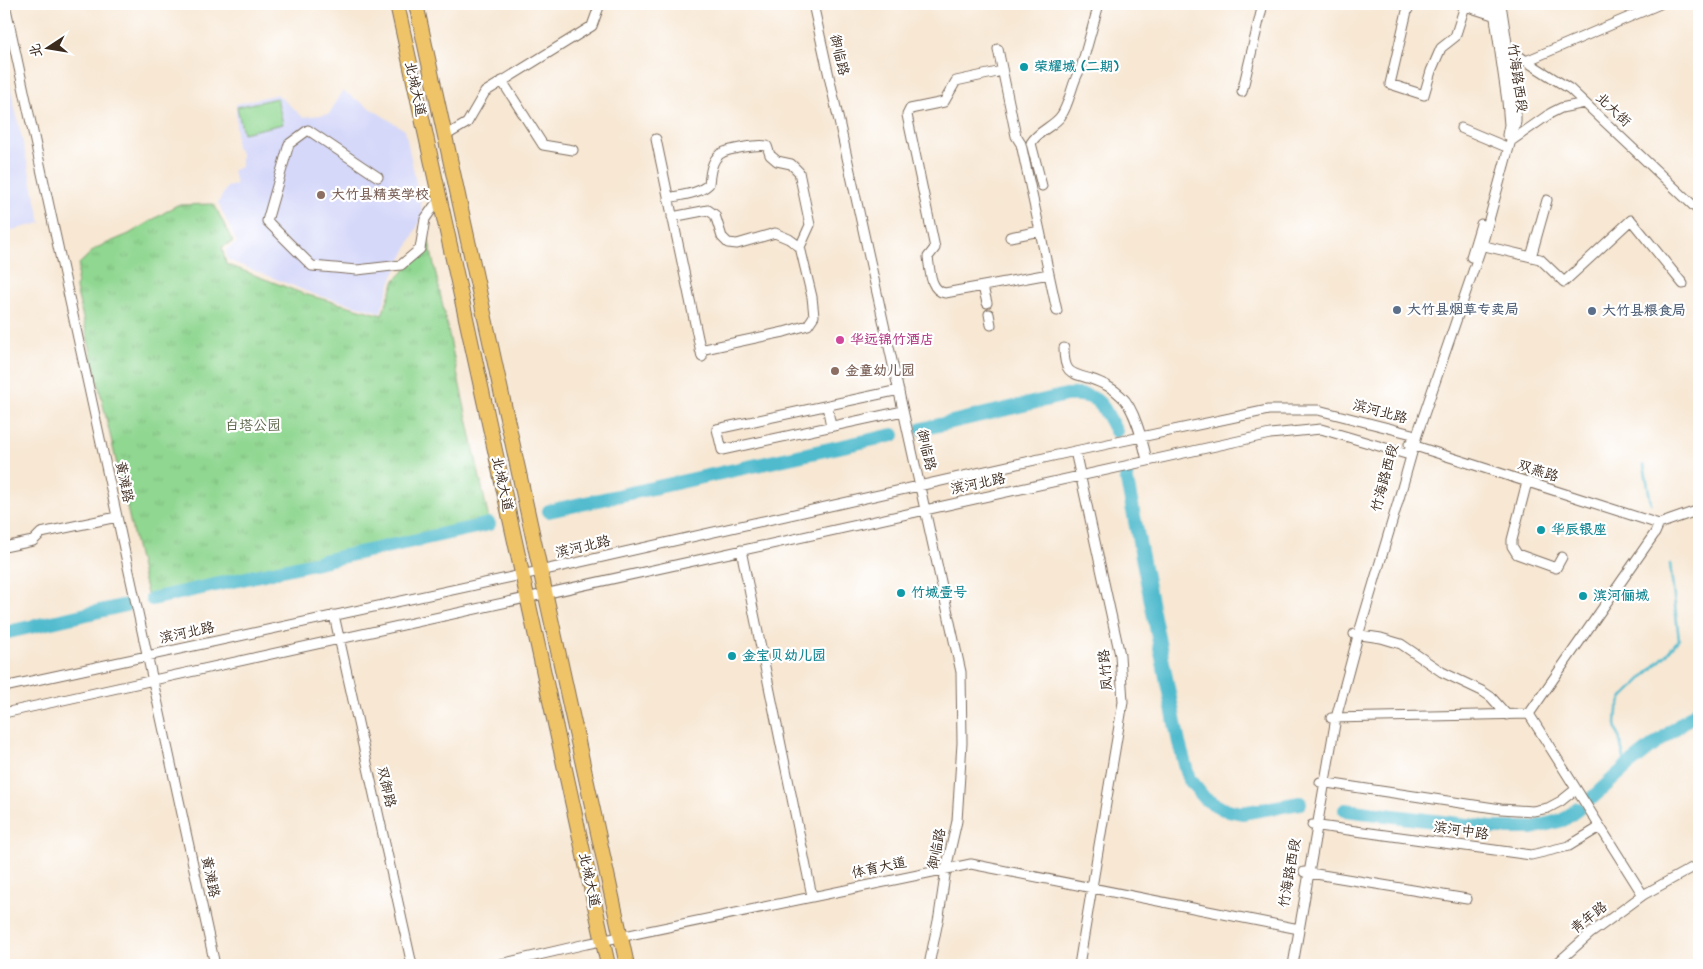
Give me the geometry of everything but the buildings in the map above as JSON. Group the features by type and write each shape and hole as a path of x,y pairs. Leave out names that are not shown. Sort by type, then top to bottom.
{"highway":[{"name":"北城大道","path":"397,4 608,965"},
{"name":"北城大道","path":"416,4 627,965"}],"street":[{"name":"黄滩路","path":"5,4 215,965"},
{"path":"445,136 467,123 485,92 592,26 600,4"},
{"name":"御临路","path":"813,4 961,672 962,743 957,821 946,869 929,965"},
{"path":"1042,186 1031,143 1041,131 1057,120 1066,107 1075,78 1081,68 1099,4"},
{"path":"1242,92 1263,4"},
{"path":"1411,4 1407,11 1390,84 1424,96 1431,71 1441,48 1455,37 1462,5 1499,17"},
{"name":"竹海路西段","path":"1356,635 1411,445 1479,245 1508,143 1516,122 1516,102 1508,47 1493,4"},
{"name":"竹海路西段","path":"1501,4 1498,40 1509,125 1508,143"},
{"path":"1526,62 1660,4"},
{"name":"北大街","path":"1498,40 1526,62 1570,89 1699,211"},
{"path":"998,49 1016,136 1020,144 1057,311"},
{"path":"1002,71 956,81 944,102 910,109 908,115 935,248 928,257 933,284 940,293 945,294 1049,274"},
{"path":"502,81 543,145 573,150"},
{"name":"竹海路西段","path":"1508,143 1556,110 1585,104"},
{"path":"1461,128 1508,143"},
{"path":"378,177 308,130 289,144 267,221 312,266 357,270 400,266 420,249 425,219 440,198"},
{"path":"656,139 668,198 701,353 808,325 814,316 812,297 800,247 810,225 799,172 791,164 777,161 770,155 767,146 759,145 720,154 714,161 710,172 709,184 706,188 668,198"},
{"path":"1531,257 1547,200"},
{"path":"672,217 708,210 715,215 722,237 728,243 736,244 775,233 789,239 800,247"},
{"path":"1479,245 1540,259 1564,282 1631,220 1683,284"},
{"path":"1010,237 1040,231"},
{"name":"竹海路西段","path":"1412,434 1479,245"},
{"path":"983,287 987,303"},
{"path":"989,314 991,324"},
{"path":"1064,348 1066,366 1070,372 1107,385 1123,397 1129,406 1140,437 1145,461"},
{"path":"899,390 717,429 722,450 904,412"},
{"path":"827,406 832,426"},
{"name":"滨河北路","path":"4,687 1268,410 1318,410 1412,434 1411,445 1406,454 1321,429 1270,434 4,713"},
{"name":"双燕路","path":"1411,445 1659,524"},
{"name":"凤竹路","path":"1075,451 1120,656 1123,702 1079,965"},
{"name":"竹海路西段","path":"1288,965 1334,718 1406,454"},
{"path":"1527,482 1512,546 1517,554 1556,568 1562,557"},
{"path":"1529,714 1655,533 1659,524 1699,510"},
{"path":"4,547 33,542 41,533 117,517"},
{"path":"741,550 812,896"},
{"name":"双御路","path":"334,615 412,965"},
{"path":"1356,635 1381,638 1402,644 1442,672 1491,697 1507,715"},
{"path":"1334,718 1529,714"},
{"path":"1529,714 1643,895"},
{"name":"滨河中路","path":"1323,782 1501,809 1534,811 1548,808 1561,801 1576,789"},
{"name":"滨河中路","path":"1315,825 1532,855 1568,846 1600,827"},
{"name":"体育大道","path":"496,965 602,940 971,864 1296,929"},
{"name":"青年路","path":"1555,965 1591,933 1643,895 1699,864"},
{"path":"1306,873 1467,899"},
{"name":"竹海路西段","path":"1293,965 1296,929"}],"shaded area":[{"path":"4,59 41,223 4,232"},
{"name":"大竹县精英学校","path":"343,91 405,130 423,215 391,281 381,312 313,294 228,260 226,250 237,243 218,203 227,187 236,185 233,170 241,167 241,153 236,147 236,104 277,94 303,117 329,114"}],"green space":[{"path":"277,98 283,124 243,133 237,107"},
{"name":"白塔公园","path":"214,204 233,242 222,247 226,264 304,294 382,315 395,280 421,254 426,228 489,520 147,594 76,288 79,264 96,248 129,234 177,205"}],"waterway":[{"path":"922,429 1066,395 1078,395 1093,398 1098,402 1103,407 1116,431"},
{"path":"549,511 893,435"},
{"path":"1644,465 1651,503"},
{"path":"1126,476 1179,743 1189,779 1205,799 1223,809 1242,813 1300,803"},
{"path":"152,599 489,524"},
{"path":"1626,767 1616,724 1617,710 1623,697 1666,655 1679,639 1670,564"},
{"path":"4,633 126,605"},
{"path":"1592,798 1626,767 1699,710"},
{"path":"1345,810 1491,828 1532,828 1563,820 1578,809"}],"place":[{"name":"荣耀城 (二期)","path":"1024,67"},
{"name":"大竹县精英学校","path":"321,195"},
{"name":"大竹县烟草专卖局","path":"1397,310"},
{"name":"大竹县粮食局","path":"1592,311"},
{"name":"华远锦竹酒店","path":"840,340"},
{"name":"金童幼儿园","path":"835,371"},
{"name":"华辰银座","path":"1541,530"},
{"name":"竹城壹号","path":"901,593"},
{"name":"滨河俪城","path":"1583,596"},
{"name":"金宝贝幼儿园","path":"732,656"}]}
